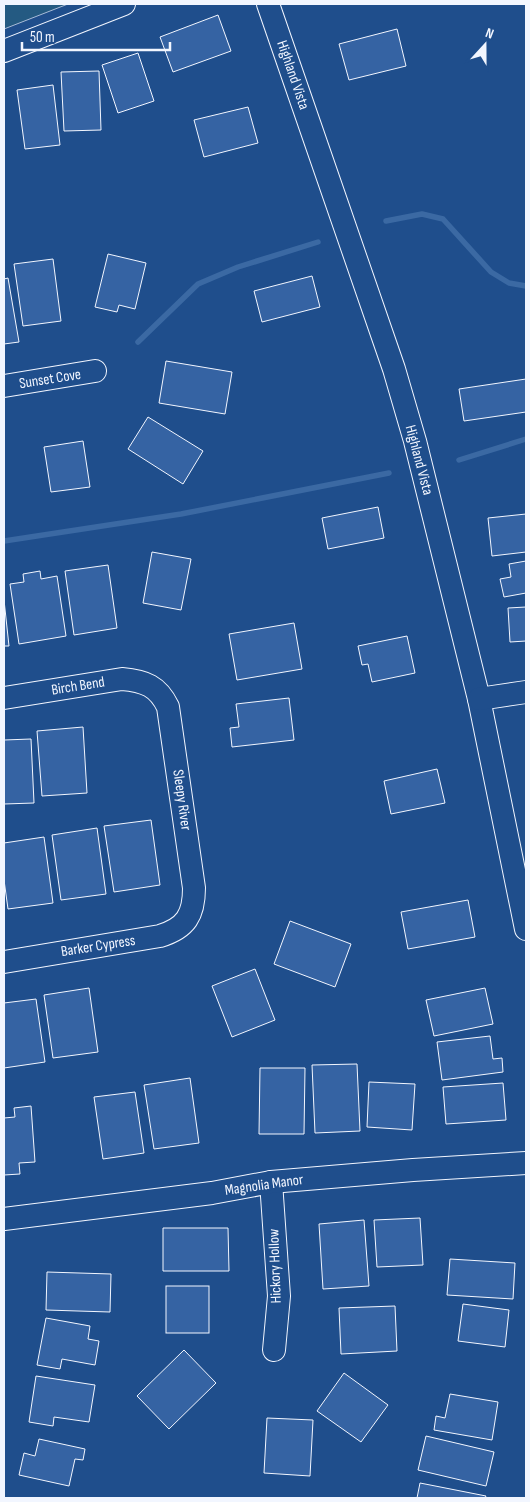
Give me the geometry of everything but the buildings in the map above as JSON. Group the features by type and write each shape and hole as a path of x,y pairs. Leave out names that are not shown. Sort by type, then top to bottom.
{"street":[{"path":"4,51 124,4"},
{"name":"Highland Vista","path":"268,4 394,369 415,441 479,699 526,929"},
{"name":"Sunset Cove","path":"4,386 95,371"},
{"name":"Birch Bend","path":"4,698 122,679 137,680 151,686"},
{"name":"Sleepy River","path":"151,686 162,695 168,707 194,888 192,908 188,919"},
{"path":"479,699 526,692"},
{"name":"Barker Cypress","path":"4,962 160,936 171,933 181,927 188,919"},
{"name":"Magnolia Manor","path":"4,1219 212,1193 271,1182 526,1163"},
{"name":"Hickory Hollow","path":"271,1182 279,1296 274,1350"}],"shaded area":[{"path":"4,4 68,4 4,29"}],"waterway":[{"path":"386,221 422,214 443,219 491,272 509,283 526,286"},
{"path":"138,342 198,284 238,267 318,242"},
{"path":"459,460 526,439"},
{"path":"4,541 181,514 389,473"}]}
